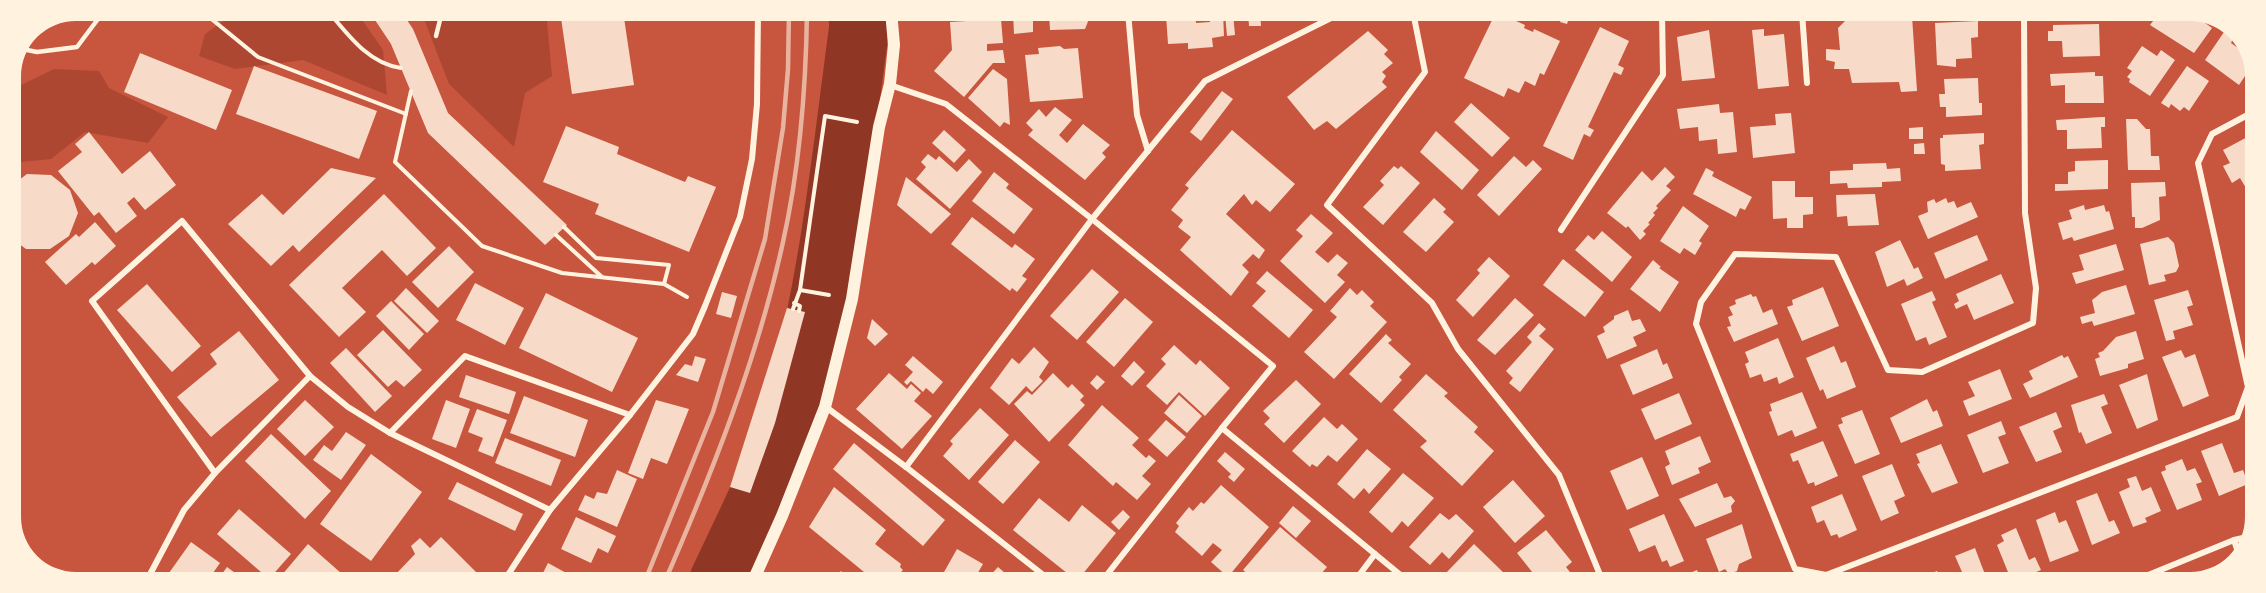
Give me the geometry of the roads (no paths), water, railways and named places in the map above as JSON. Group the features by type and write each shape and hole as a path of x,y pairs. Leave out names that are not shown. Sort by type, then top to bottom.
{"main road":[{"path":"757,572 825,407 852,299 879,127 890,84 894,45 892,21"}],"street":[{"path":"510,572 550,510 630,415 693,334 740,218 752,159 757,104 758,21"},
{"path":"1129,21 1137,115 1148,151"},
{"path":"906,467 1092,219 1204,81 1325,21"},
{"path":"1415,21 1425,72 1328,205 1432,303 1458,349 1559,476 1599,572"},
{"path":"1561,230 1663,75 1662,21"},
{"path":"1803,21 1807,83"},
{"path":"1806,572 1795,569 1696,324 1701,302 1735,254 1836,257 1888,370 1922,372 2033,323 2036,288 2025,213 2024,21"},
{"path":"890,84 946,104 1273,366 1109,572"},
{"path":"2245,116 2212,134 2198,164 2245,374"},
{"path":"215,473 92,301 182,221 310,376 348,407 390,433 550,510"},
{"path":"390,433 465,356 630,415"},
{"path":"151,572 184,510 215,473 310,376"},
{"path":"1842,572 2237,417 2245,395"},
{"path":"825,407 906,467 1039,572"},
{"path":"1222,428 1397,572"},
{"path":"2156,572 2240,539"},
{"path":"2234,540 2236,547"},
{"path":"1362,572 1375,554"}],"lane":[{"path":"27,50 37,52 77,47 96,21"},
{"path":"436,36 440,21"}],"waterway":[{"path":"723,572 775,459 801,384 828,252 859,21"}],"railway":[{"path":"649,572 713,412 765,239 783,128 789,21"},
{"path":"669,572 700,499 732,414 773,285 789,213 798,156 807,21"}]}
